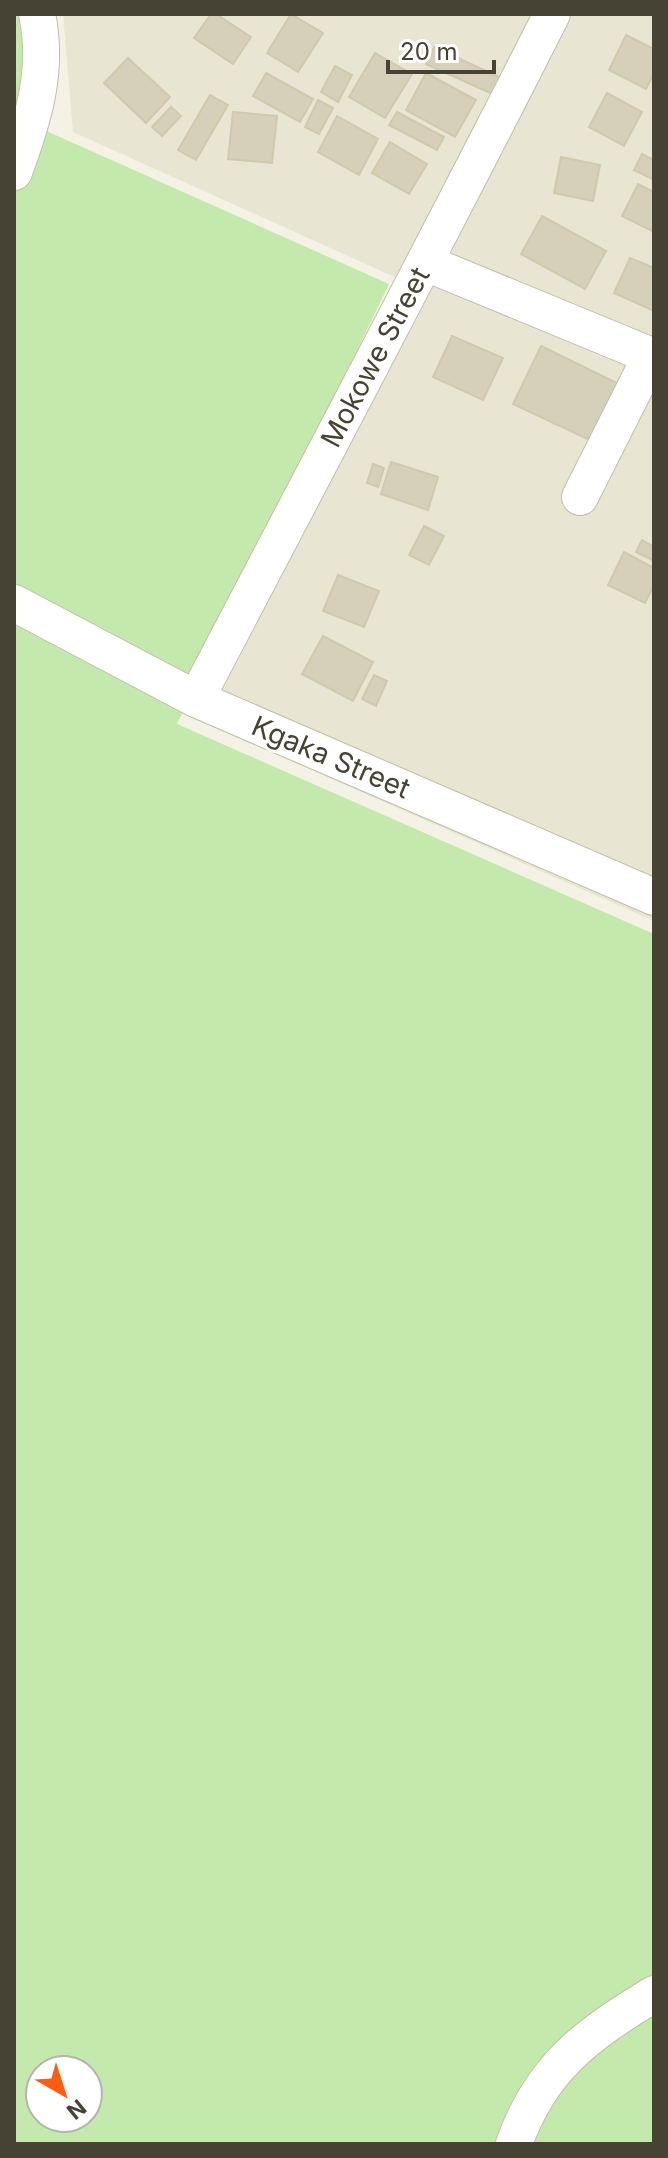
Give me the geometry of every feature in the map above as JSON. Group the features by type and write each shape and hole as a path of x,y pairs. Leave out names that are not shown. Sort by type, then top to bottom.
{"street":[{"path":"14,172 35,116 40,91 37,14"},
{"name":"Mokowe Street","path":"196,699 391,324 426,263 552,14"},
{"path":"426,263 652,356 580,497"},
{"name":"Kgaka Street","path":"14,603 196,699 654,897"},
{"path":"514,2144 525,2114 570,2053 601,2027 654,1994"}],"shaded area":[{"path":"63,14 654,14 654,921 193,718 399,279 73,132"}],"green space":[{"path":"14,14 23,14 24,121 389,284 177,724 654,934 654,2144 14,2144"}],"building":[{"path":"211,14 216,14 251,37 233,64 194,38"},
{"path":"291,14 323,33 298,72 267,53"},
{"path":"626,35 654,49 654,73 646,89 609,70"},
{"path":"434,47 508,81 501,98 426,64"},
{"path":"375,53 412,74 385,118 349,97"},
{"path":"128,58 170,97 146,123 104,83"},
{"path":"335,66 352,75 338,102 321,92"},
{"path":"266,73 313,99 300,122 253,96"},
{"path":"426,73 476,100 455,137 406,110"},
{"path":"607,93 642,112 624,146 589,127"},
{"path":"210,95 228,105 196,160 178,150"},
{"path":"318,100 333,108 319,134 305,127"},
{"path":"171,107 181,116 162,136 152,127"},
{"path":"233,112 277,116 272,163 228,159"},
{"path":"397,112 444,137 437,150 389,125"},
{"path":"337,116 378,139 359,175 318,152"},
{"path":"390,142 427,164 409,194 372,173"},
{"path":"642,154 654,160 654,180 634,170"},
{"path":"561,157 600,165 593,201 554,193"},
{"path":"638,184 654,192 654,232 622,216"},
{"path":"542,216 606,251 585,289 521,254"},
{"path":"630,258 654,268 654,311 614,293"},
{"path":"452,336 503,358 483,400 433,377"},
{"path":"541,346 623,386 596,443 513,404"},
{"path":"391,462 438,477 428,510 381,494"},
{"path":"373,464 384,468 378,487 367,483"},
{"path":"424,526 444,536 429,565 409,555"},
{"path":"642,540 654,547 654,561 636,552"},
{"path":"624,552 654,568 654,585 645,603 608,585"},
{"path":"338,575 379,591 364,627 323,611"},
{"path":"323,636 373,662 353,701 302,674"},
{"path":"374,675 387,681 376,706 362,699"}]}
